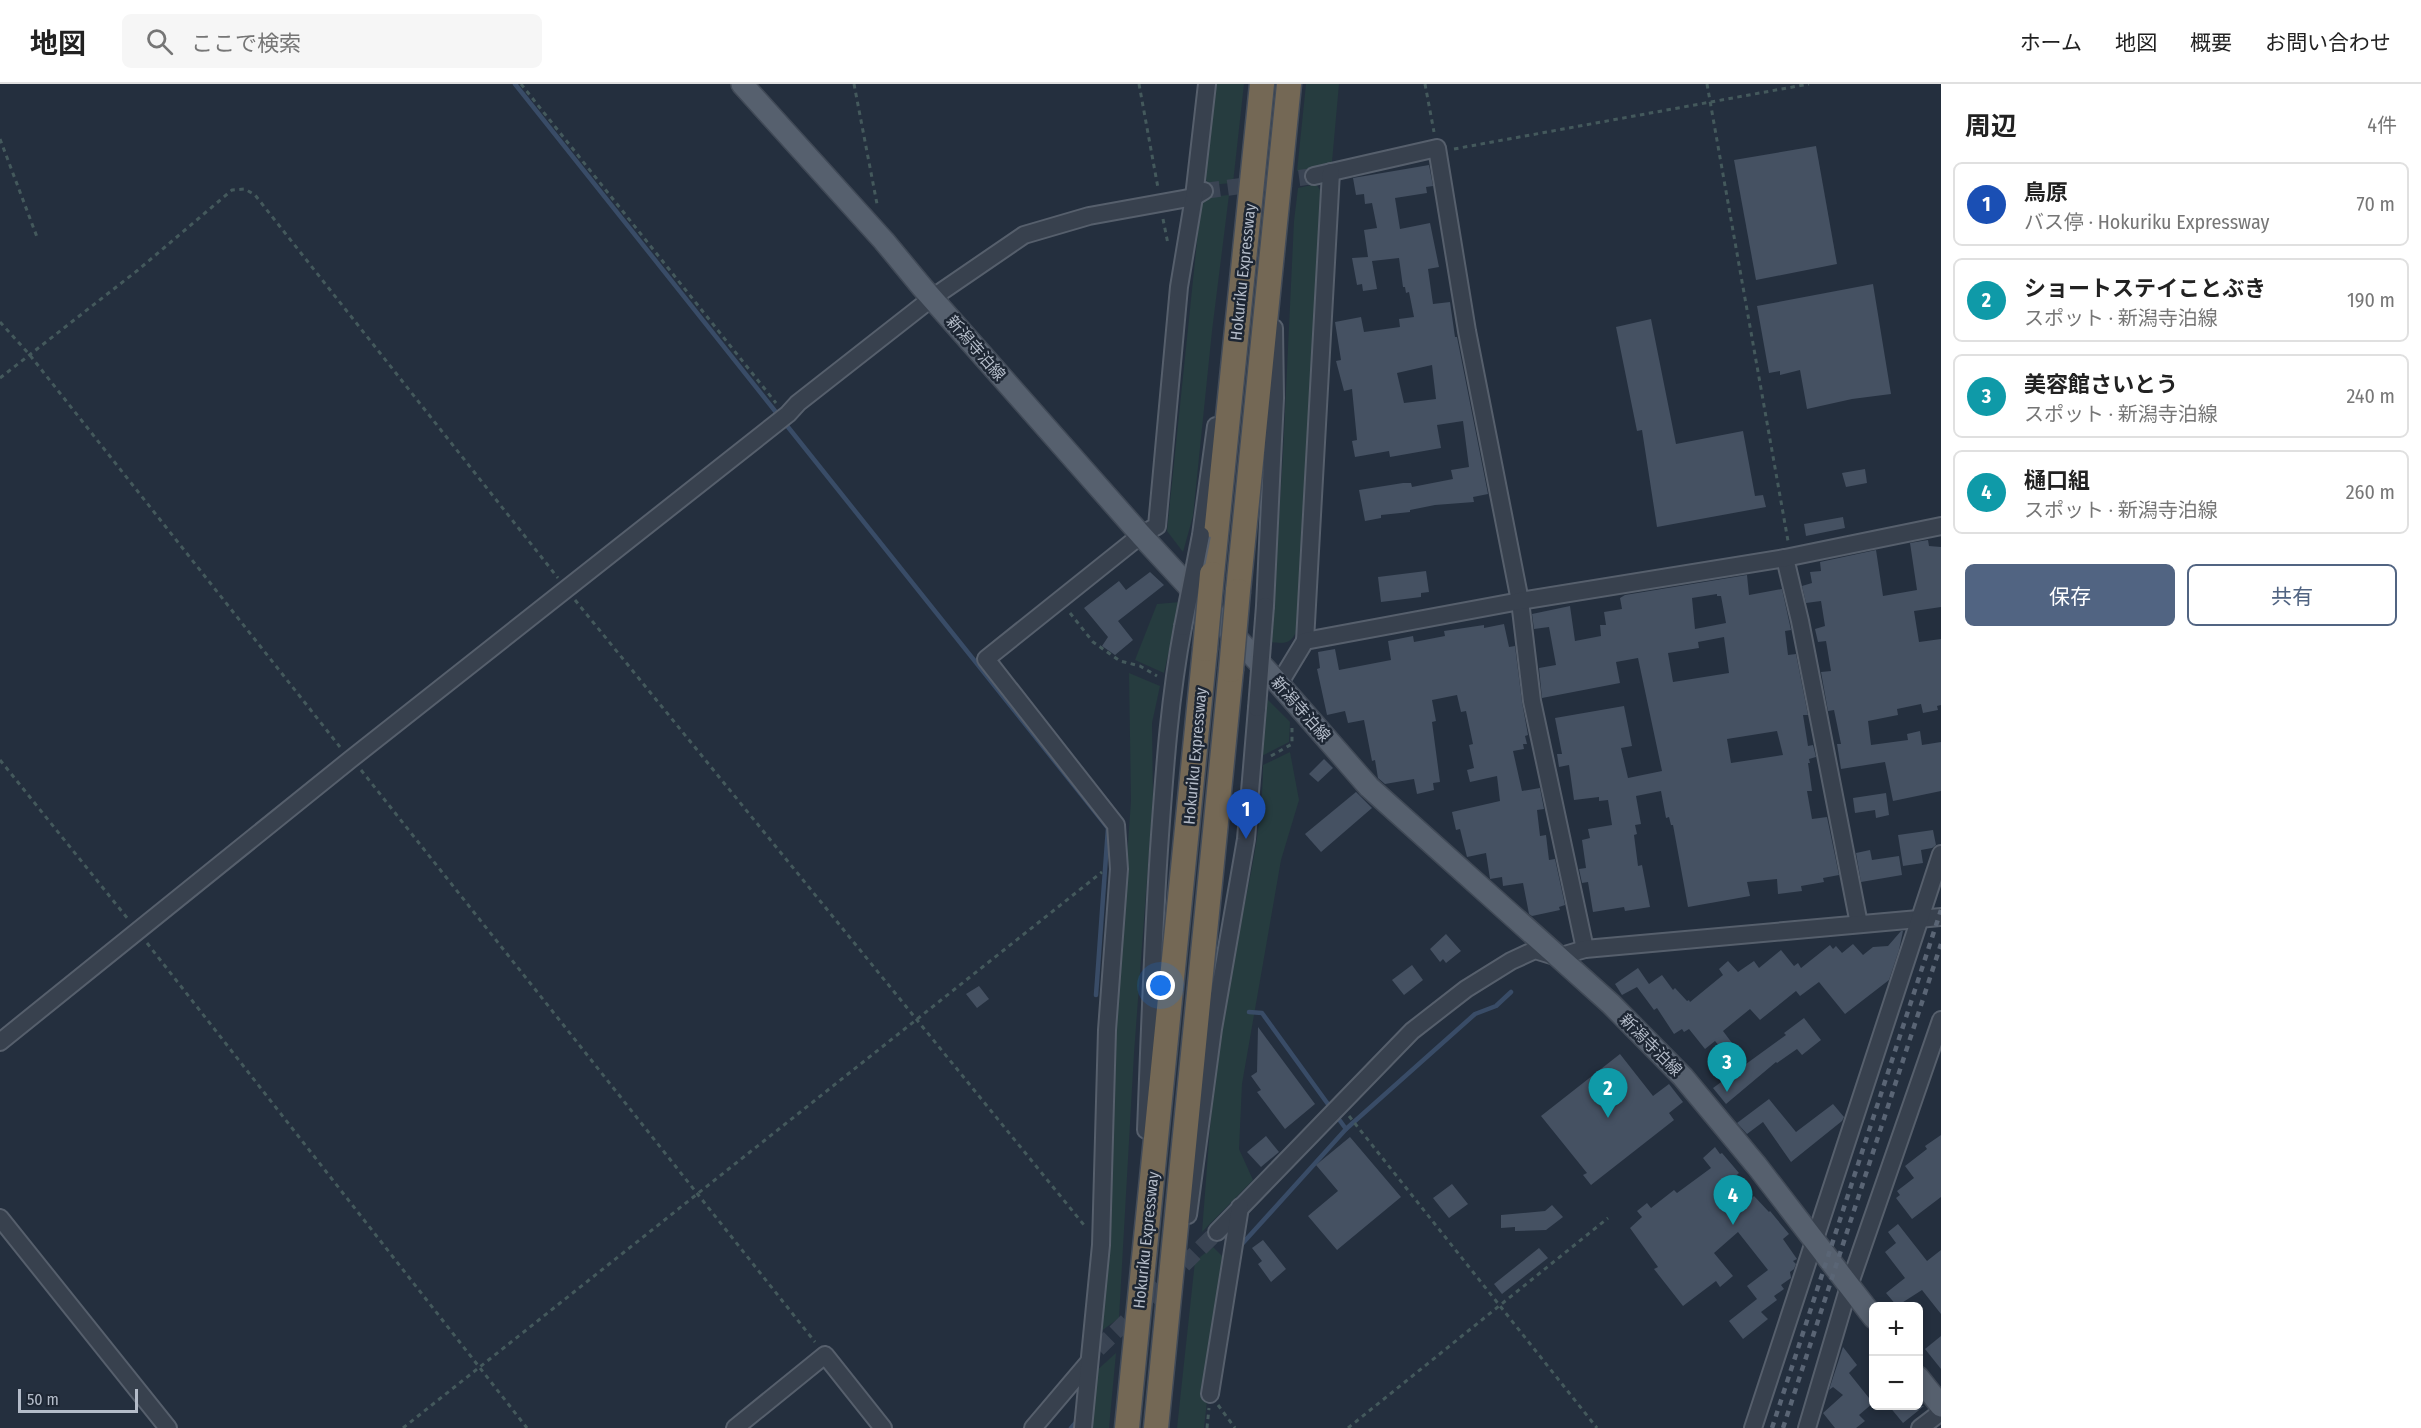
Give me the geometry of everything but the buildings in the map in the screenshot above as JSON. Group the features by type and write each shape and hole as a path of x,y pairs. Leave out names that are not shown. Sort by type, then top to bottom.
{"highway":[{"name":"Hokuriku Expressway","path":"1127,1428 1262,84"},
{"name":"Hokuriku Expressway","path":"1157,1428 1289,84"}],"main road":[{"name":"新潟寺泊線","path":"742,84 1141,535 1279,684 1369,787 1611,1004 1683,1077 1757,1166 1869,1312"},
{"path":"1923,1383 1941,1406"}],"street":[{"path":"1083,1428 1101,1245 1107,1030 1119,869 1116,825 986,659 1141,535 1156,526 1179,286 1199,194 1207,84"},
{"path":"1141,1290 1155,908 1173,682 1201,535 1240,221 1257,131"},
{"path":"1314,176 1437,148 1467,331 1520,601 1532,701 1585,949"},
{"path":"1279,684 1305,641 1331,172"},
{"path":"0,1042 351,759 567,590 932,297 1024,235 1089,216 1199,194"},
{"path":"1157,1428 1213,1029 1246,839 1265,606 1275,398 1273,241"},
{"path":"1305,641 1520,601 1790,557 1941,526"},
{"path":"1790,557 1800,621 1859,924"},
{"path":"1753,1428 1941,854"},
{"path":"1217,1232 1412,1031 1466,989 1511,961 1535,950 1558,957 1585,949 1941,917"},
{"path":"1807,1428 1849,1286 1941,1020"},
{"path":"1210,1394 1240,1207"},
{"path":"0,1218 168,1428"},
{"path":"1033,1428 1098,1349"},
{"path":"735,1428 825,1354 883,1428"},
{"path":"1920,1428 1941,1412"}],"path":[{"path":"520,84 776,403 788,414"},
{"path":"854,84 878,209"},
{"path":"1425,84 1437,148 1450,150 1809,84"},
{"path":"1707,84 1790,557"},
{"path":"0,139 37,237"},
{"path":"0,378 138,270 232,190 245,189 255,195 567,590 1101,1245"},
{"path":"0,322 29,354 369,779 825,1354"},
{"path":"1065,606 1093,642 1120,661 1140,666 1157,676"},
{"path":"1271,756 1292,744"},
{"path":"0,760 138,931 527,1428"},
{"path":"403,1428 1102,872 1119,869"},
{"path":"1341,1105 1597,1428"},
{"path":"1348,1428 1608,1218"},
{"path":"1210,1394 1235,1428"}],"green space":[{"path":"1214,84 1244,84 1233,183 1209,185 1202,173"},
{"path":"1306,84 1339,84 1332,162 1327,167 1297,171"},
{"path":"1316,184 1324,196 1297,630 1290,640 1276,643 1271,642 1294,221 1298,188"},
{"path":"1229,195 1193,516 1183,552 1167,531 1201,203 1208,197"},
{"path":"1180,602 1164,673 1135,660 1157,604"},
{"path":"1129,673 1160,686 1152,723 1153,799 1134,1053 1119,1318 1100,1332 1114,1038 1131,801"},
{"path":"1266,698 1290,722 1289,742 1262,756"},
{"path":"1290,752 1299,800 1281,860 1242,1084 1239,1149 1253,1180 1202,1232 1219,1040 1229,977 1256,845 1263,765"},
{"path":"1213,1247 1223,1257 1204,1428 1177,1428 1195,1261"},
{"path":"1116,1353 1109,1428 1089,1428 1094,1373"}],"waterway":[{"path":"515,84 779,416"},
{"path":"784,422 1108,828 1096,995"},
{"path":"1242,1244 1346,1129 1475,1014 1496,1006 1511,992"},
{"path":"1249,1012 1262,1013 1346,1129"},
{"path":"1071,1428 1079,1419"}],"tunnel":[{"path":"1204,191 1314,176"},
{"path":"1098,1349 1217,1232"}],"railway":[{"path":"1772,1428 1941,910"},
{"path":"1783,1428 1941,944"}],"place":[{"name":"鳥原","path":"1246,839"},
{"name":"美容館さいとう","path":"1727,1092"},
{"name":"ショートステイことぶき","path":"1608,1118"},
{"name":"樋口組","path":"1733,1225"}]}
